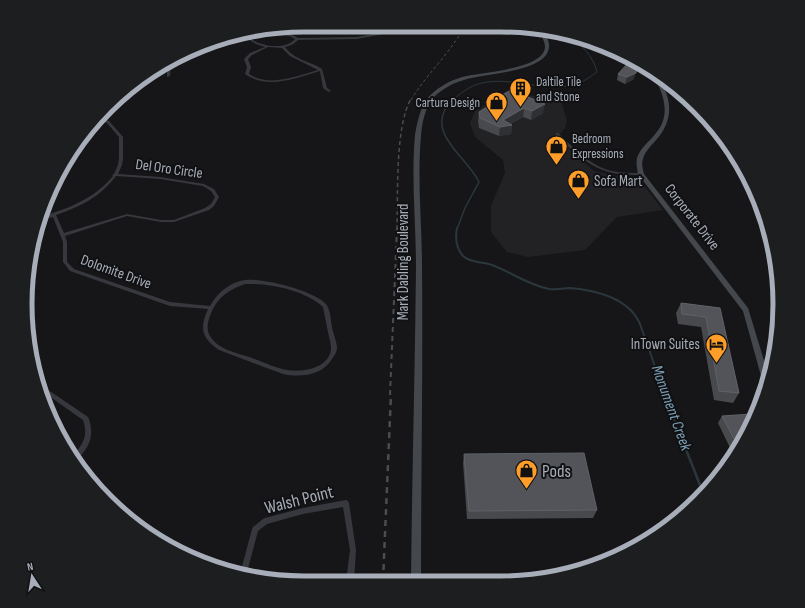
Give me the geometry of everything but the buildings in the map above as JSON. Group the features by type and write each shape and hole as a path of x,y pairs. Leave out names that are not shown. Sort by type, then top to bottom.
{"street":[{"path":"254,37 284,34 293,36 297,39 357,38 386,32"},
{"name":"Mark Dabling Boulevard","path":"416,576 419,228 417,167 421,118 425,106 430,98 452,83 476,75 523,67 542,58 546,54 547,47 542,35"},
{"path":"248,38 251,41 266,47 283,47 292,44 297,39"},
{"path":"266,47 251,54 246,59 249,67 247,74 257,80 272,82 321,70"},
{"path":"283,47 292,57 321,70 325,88 330,91"},
{"path":"184,60 189,59"},
{"path":"168,76 169,68"},
{"path":"557,134 595,167 620,174 641,174 639,161 641,156 662,130 667,109 660,84"},
{"path":"46,218 73,207 93,196 106,185 114,175 120,164 121,137 108,122 104,120"},
{"name":"Corporate Drive","path":"641,174 746,310 764,373"},
{"name":"Del Oro Circle","path":"63,235 127,216 161,221 174,221 207,209 213,205 217,197 213,190 204,185 160,178 114,175"},
{"name":"Dolomite Drive","path":"54,215 66,242 65,262 72,270 170,304 211,308"},
{"path":"245,282 259,282 312,296 322,302 325,306 334,348 333,354 329,361 316,370 296,374 286,372 221,349 214,344 205,331 205,320 211,308 221,293 245,282"},
{"path":"46,391 86,419 90,435 88,443 78,455"},
{"name":"Walsh Point","path":"244,569 255,530 265,521 303,511 346,503 353,550 350,576"}],"shaded area":[{"path":"559,95 567,120 565,128 557,138 594,171 617,176 638,178 663,210 617,217 585,250 528,257 507,252 491,232 491,206 505,173 503,160 475,137 470,123 475,111 495,99 515,96"}],"waterway":[{"name":"Monument Creek","path":"453,100 472,86 488,82 500,81 553,87 566,86 584,81 597,72 593,60 578,43"},
{"name":"Monument Creek","path":"453,100 444,111 442,122 444,132 449,142 479,182 465,208 457,229"},
{"name":"Monument Creek","path":"457,228 457,246 463,256 469,260 492,265 541,287 551,289 580,289 600,293 620,302 628,308 635,315 640,324 665,395"},
{"name":"Monument Creek","path":"664,394 701,488"}],"railway":[{"path":"411,100 417,90 453,45 461,32"},
{"path":"397,229 398,161 402,126 411,99"},
{"path":"390,395 397,228"},
{"path":"383,576 391,394"}],"place":[{"name":"Daltile Tile and Stone","path":"520,108"},
{"name":"Cartura Design","path":"496,122"},
{"name":"Bedroom Expressions","path":"556,166"},
{"name":"Sofa Mart","path":"579,200"},
{"name":"InTown Suites","path":"716,364"},
{"name":"Pods","path":"526,490"}]}
